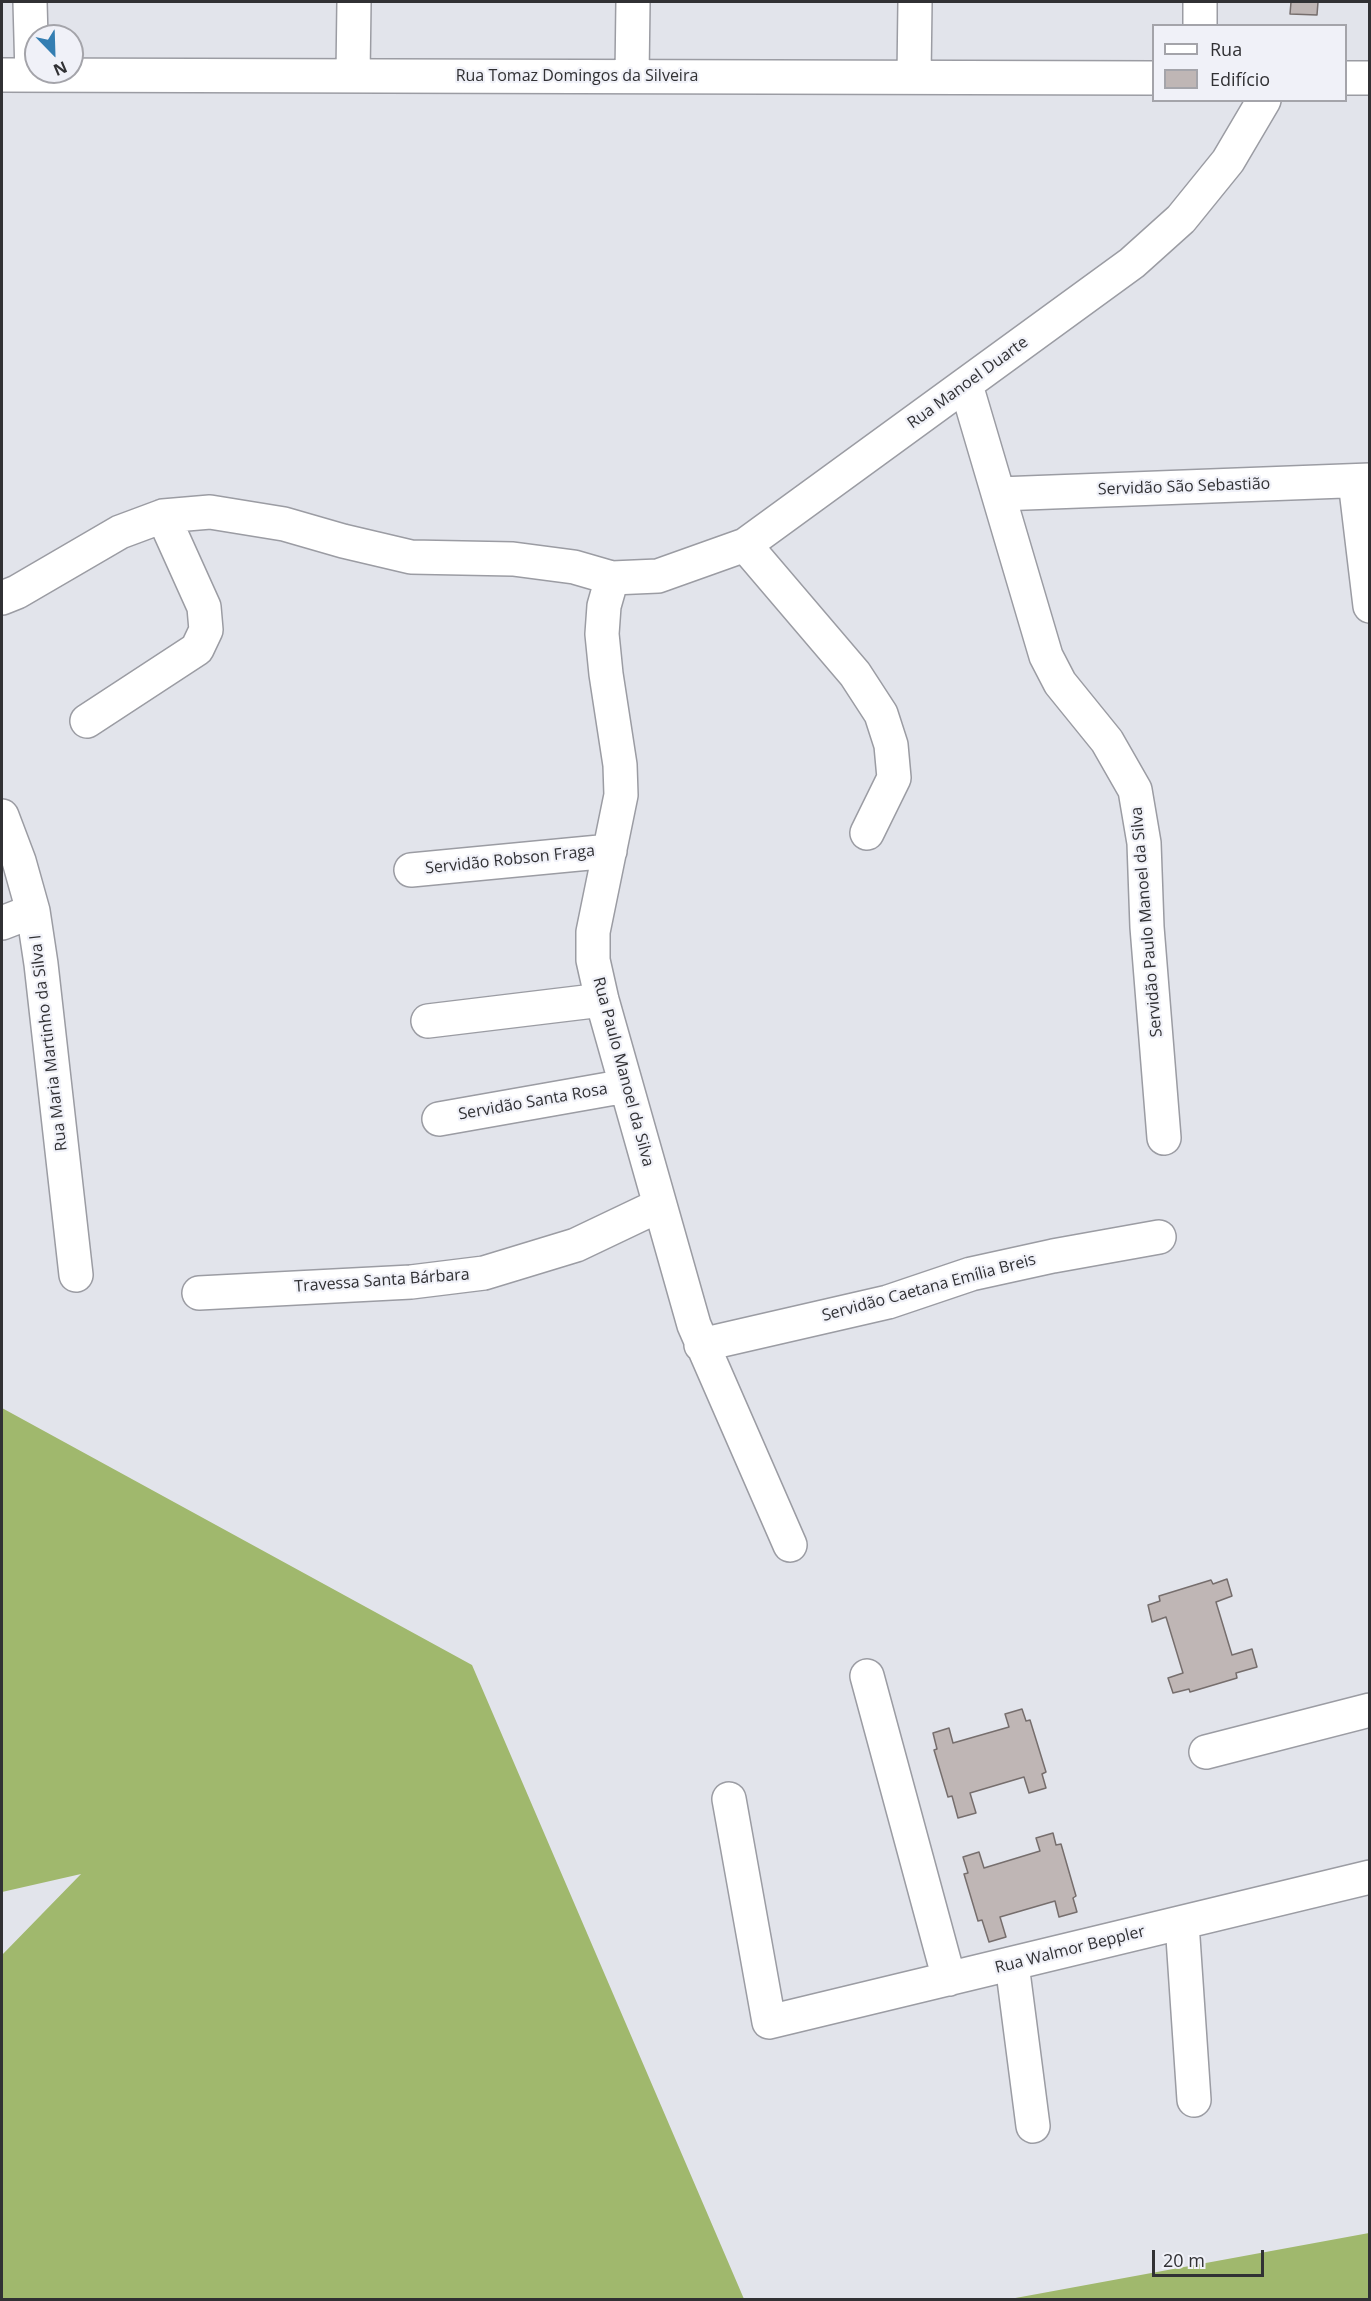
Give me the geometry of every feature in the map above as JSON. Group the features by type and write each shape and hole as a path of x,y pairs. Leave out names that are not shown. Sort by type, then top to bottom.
{"street":[{"path":"17,75 30,2"},
{"path":"353,75 354,2"},
{"path":"632,76 633,2"},
{"path":"914,77 915,2"},
{"path":"1200,2 1200,24"},
{"name":"Rua Tomaz Domingos da Silveira","path":"17,75 1152,78"},
{"path":"1347,78 1370,78"},
{"name":"Rua Manoel Duarte","path":"2,598 120,532 163,516 210,512 284,524 343,542 411,557 546,562 612,578 658,576 746,545 1132,263 1181,219 1227,161 1263,102"},
{"name":"Servidão Paulo Manoel da Silva","path":"966,385 1046,656 1060,682 1107,741 1135,790 1144,843 1147,927 1164,1138"},
{"path":"1362,480 1370,606"},
{"name":"Servidão São Sebastião","path":"999,494 1362,480"},
{"path":"87,722 197,649 206,630 204,608 163,516"},
{"path":"746,545 855,674 881,714 891,745 894,778 867,833"},
{"name":"Rua Paulo Manoel da Silva","path":"612,578 604,606 602,634 620,765 621,795 594,932 593,960 626,1086 701,1345 790,1545"},
{"name":"Rua Maria Martinho da Silva I","path":"2,816 19,861 33,911 43,975 76,1275"},
{"name":"Servidão Robson Fraga","path":"411,870 610,851"},
{"path":"2,923 33,911"},
{"path":"428,1021 602,1000"},
{"name":"Servidão Santa Rosa","path":"439,1119 626,1086"},
{"name":"Travessa Santa Bárbara","path":"199,1293 411,1282 484,1273 576,1245 660,1205"},
{"name":"Servidão Caetana Emília Breis","path":"701,1345 888,1302 971,1275 1053,1256 1159,1237"},
{"path":"867,1676 949,1979"},
{"path":"1206,1752 1370,1710"},
{"name":"Rua Walmor Beppler","path":"729,1799 769,2022 1370,1877"},
{"path":"1182,1923 1194,2100"},
{"path":"1012,1964 1032,2126"}],"green space":[{"path":"2,1408 472,1665 744,2299 2,2299 2,1955 81,1874 2,1892"},
{"path":"1369,2233 1369,2299 1010,2299"}],"building":[{"path":"1291,2 1318,2 1317,15 1290,14"},
{"path":"1227,1579 1232,1596 1216,1602 1232,1655 1252,1649 1257,1667 1236,1673 1237,1678 1190,1692 1189,1689 1173,1693 1168,1678 1183,1673 1166,1617 1152,1622 1148,1605 1160,1601 1159,1596 1211,1580 1213,1584"},
{"path":"1022,1709 1026,1721 1030,1720 1046,1772 1042,1774 1046,1788 1029,1793 1024,1777 970,1793 976,1813 958,1818 952,1796 948,1797 934,1750 937,1749 933,1733 949,1728 953,1743 1009,1727 1005,1714"},
{"path":"1053,1833 1056,1845 1061,1844 1076,1896 1073,1898 1077,1912 1059,1917 1055,1901 1000,1917 1006,1937 989,1942 982,1920 978,1921 964,1874 968,1873 963,1857 979,1852 984,1868 1040,1851 1036,1838"}]}
